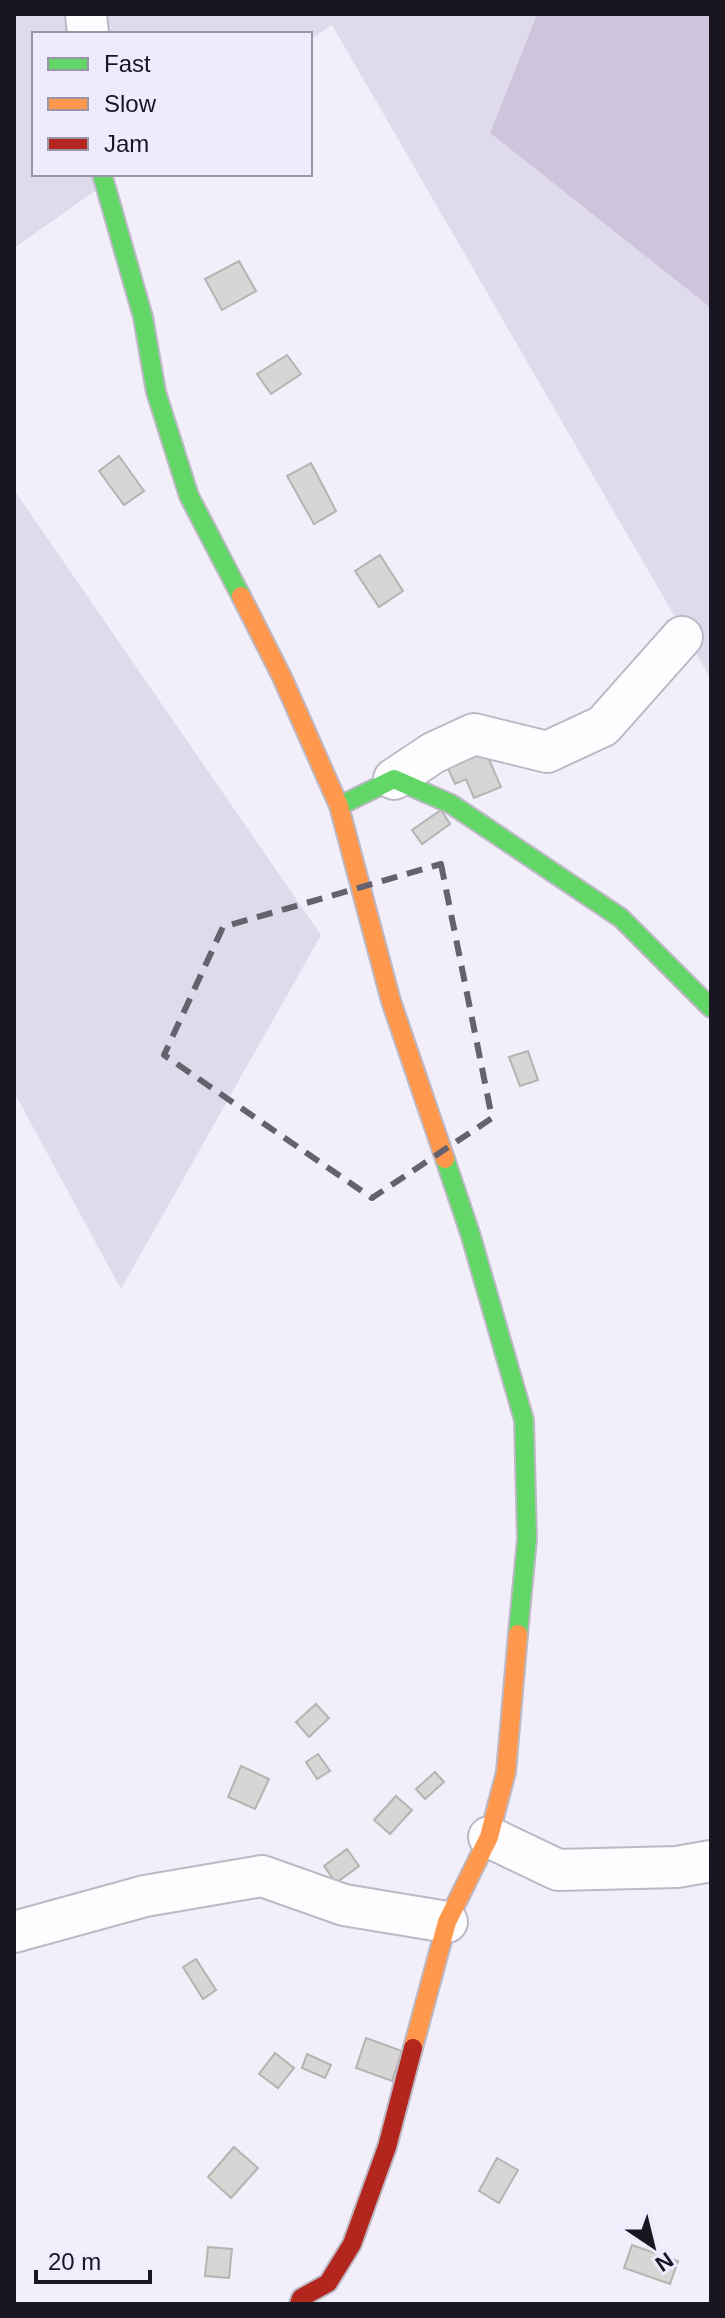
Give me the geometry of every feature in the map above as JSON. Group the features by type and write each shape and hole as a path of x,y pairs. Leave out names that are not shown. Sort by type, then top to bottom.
{"street":[{"path":"103,176 143,317 156,392 189,496 282,677 339,806 391,1001 470,1233 524,1420 527,1539 506,1772 489,1837 447,1922 387,2147 352,2244 328,2283 301,2298 299,2304"},
{"path":"339,806 394,779 433,753 474,734 547,752 603,726 682,637"},
{"path":"394,779 451,804 621,918 711,1008"},
{"path":"489,1837 558,1870 677,1867 711,1861"},
{"path":"14,1932 145,1896 262,1876 344,1905 447,1922"}],"highlighted area":[{"path":"441,864 492,1118 372,1198 164,1055 223,927"}],"shaded area":[{"path":"14,14 537,14 490,133 711,308 711,679 332,25 312,39 312,32 32,32 32,176 116,176 14,248"},
{"path":"537,14 711,14 711,308 490,133"},
{"path":"14,490 321,935 121,1289 14,1092"}],"building":[{"path":"239,261 256,291 222,310 205,279"},
{"path":"287,355 301,374 271,394 257,374"},
{"path":"119,456 144,491 124,505 99,471"},
{"path":"311,463 336,511 314,524 287,476"},
{"path":"380,555 403,591 379,607 355,571"},
{"path":"484,748 501,787 474,798 466,779 455,784 446,764"},
{"path":"441,810 450,824 422,844 412,830"},
{"path":"528,1051 538,1080 520,1086 509,1057"},
{"path":"316,1704 329,1718 309,1737 296,1722"},
{"path":"318,1754 330,1771 317,1779 306,1762"},
{"path":"241,1766 269,1779 255,1809 228,1797"},
{"path":"435,1772 444,1782 425,1799 416,1789"},
{"path":"396,1796 412,1810 390,1834 374,1820"},
{"path":"347,1849 359,1866 336,1883 324,1866"},
{"path":"196,1959 216,1990 203,1999 183,1967"},
{"path":"366,2038 402,2051 392,2081 356,2068"},
{"path":"275,2053 294,2068 278,2088 259,2074"},
{"path":"307,2054 331,2065 325,2078 302,2068"},
{"path":"234,2147 258,2168 231,2198 208,2177"},
{"path":"497,2158 518,2170 499,2203 479,2191"},
{"path":"632,2245 678,2261 670,2284 624,2268"},
{"path":"208,2247 232,2249 229,2278 205,2276"}],"traffic: fast":[{"path":"103,176 143,317 156,392 189,496 241,596"},
{"path":"339,806 394,779 451,804 621,918 711,1008"},
{"path":"445,1159 470,1233 524,1420 527,1539 518,1634"}],"traffic: slow":[{"path":"241,596 282,677 339,806 391,1001 445,1159"},
{"path":"413,2048 447,1922 489,1837 506,1772 518,1634"}],"traffic: jam":[{"path":"299,2304 301,2298 328,2283 352,2244 387,2147 413,2048"}]}
